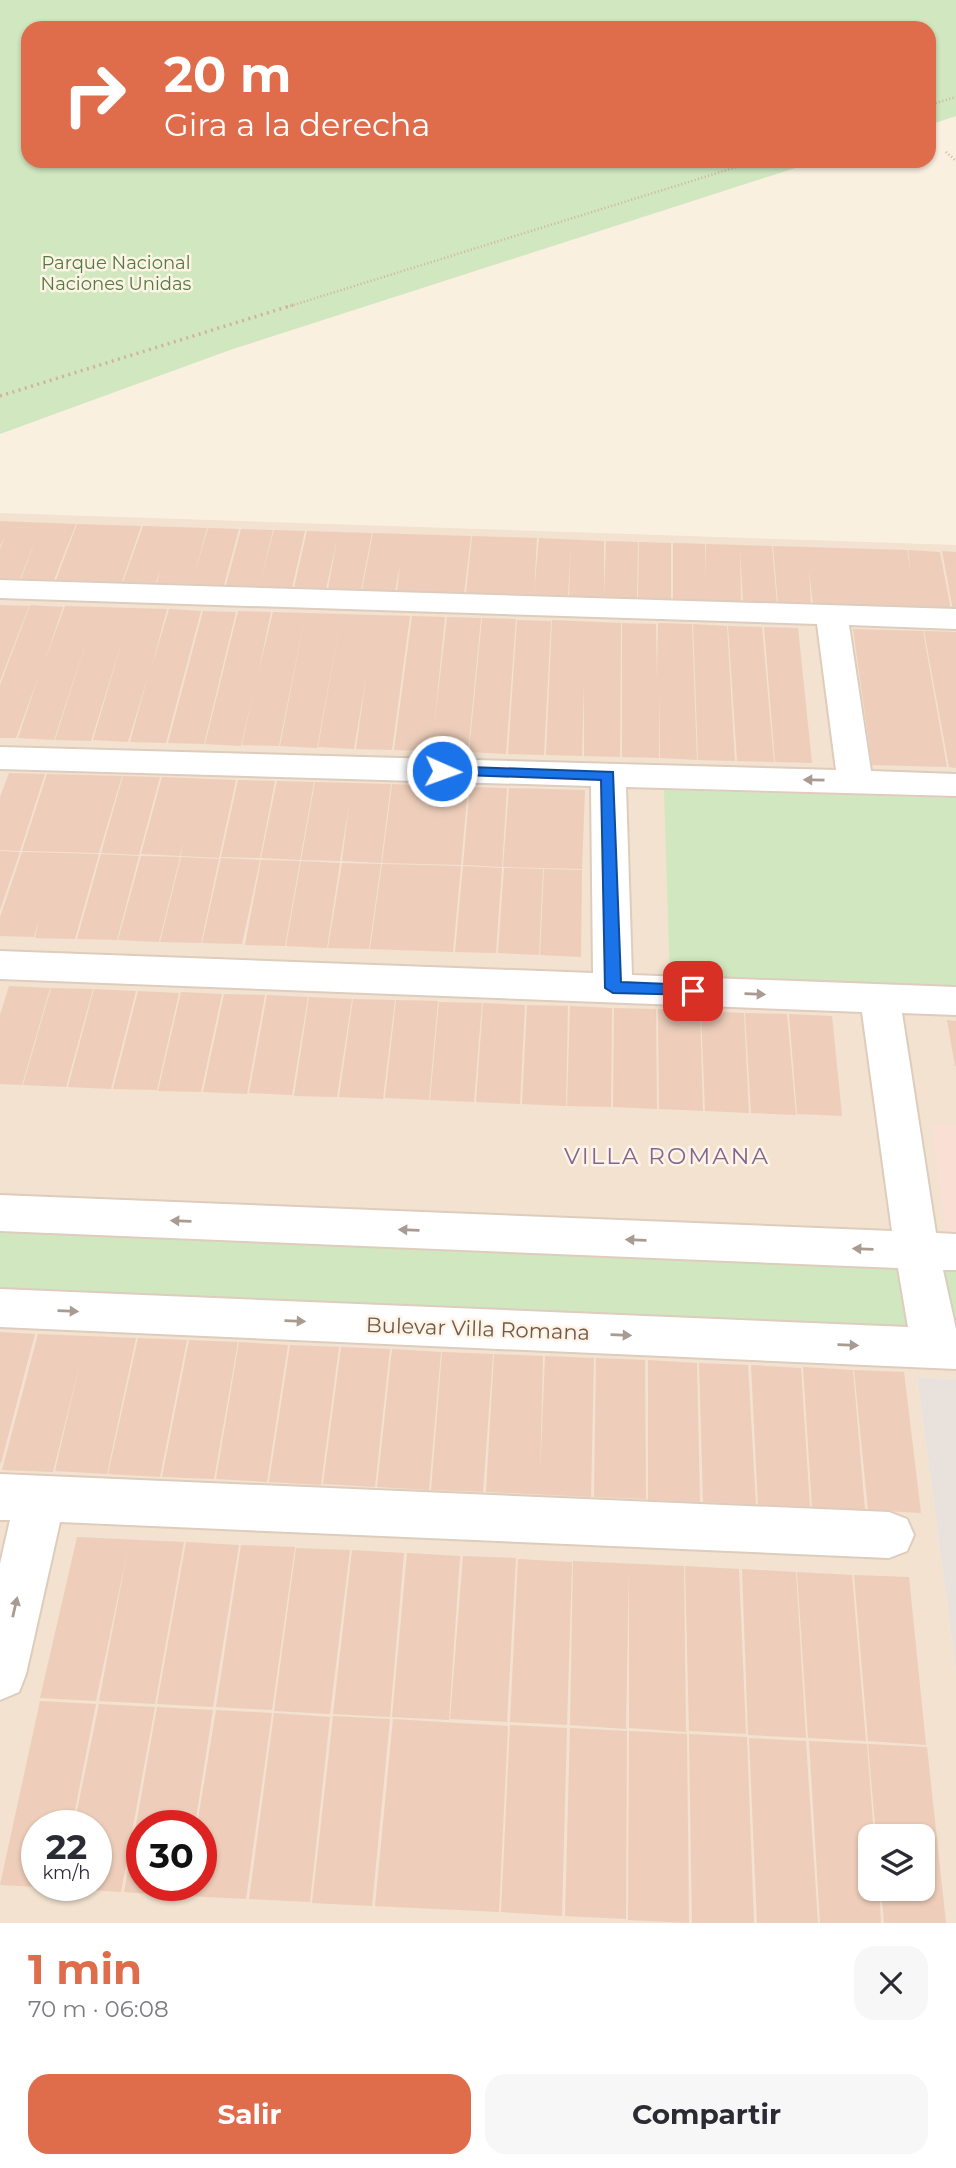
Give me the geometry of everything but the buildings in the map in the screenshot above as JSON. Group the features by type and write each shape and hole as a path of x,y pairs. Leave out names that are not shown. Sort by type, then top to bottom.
{"street":[{"path":"0,589 956,619"},
{"path":"832,615 855,781"},
{"path":"0,758 956,785"},
{"path":"608,776 613,988"},
{"path":"0,965 956,1001"},
{"path":"880,999 937,1252 946,1349"},
{"path":"0,1213 937,1252"},
{"name":"Bulevar Villa Romana","path":"0,1308 946,1349"},
{"path":"0,1674 20,1498 889,1535"}],"path":[{"path":"936,104 956,97"},
{"path":"946,152 956,161"},
{"path":"0,396 734,168"}],"shaded area":[{"name":"VILLA ROMANA","path":"0,513 956,545 956,1379 917,1377 956,1671 956,1923 0,1923"},
{"path":"931,1124 956,1125 956,1252 948,1252"},
{"path":"917,1377 956,1379 956,1671"}],"green space":[{"name":"Parque Nacional Naciones Unidas","path":"0,0 956,0 956,116 936,123 936,21 21,21 21,168 795,168 230,350 0,434"},
{"path":"664,790 956,798 956,990 670,981"},
{"path":"0,1213 956,1252 956,1349 0,1308"}],"district":[{"name":"VILLA ROMANA","path":"667,1156"}],"route":[{"path":"442,771 608,776 613,988 693,991"}]}
